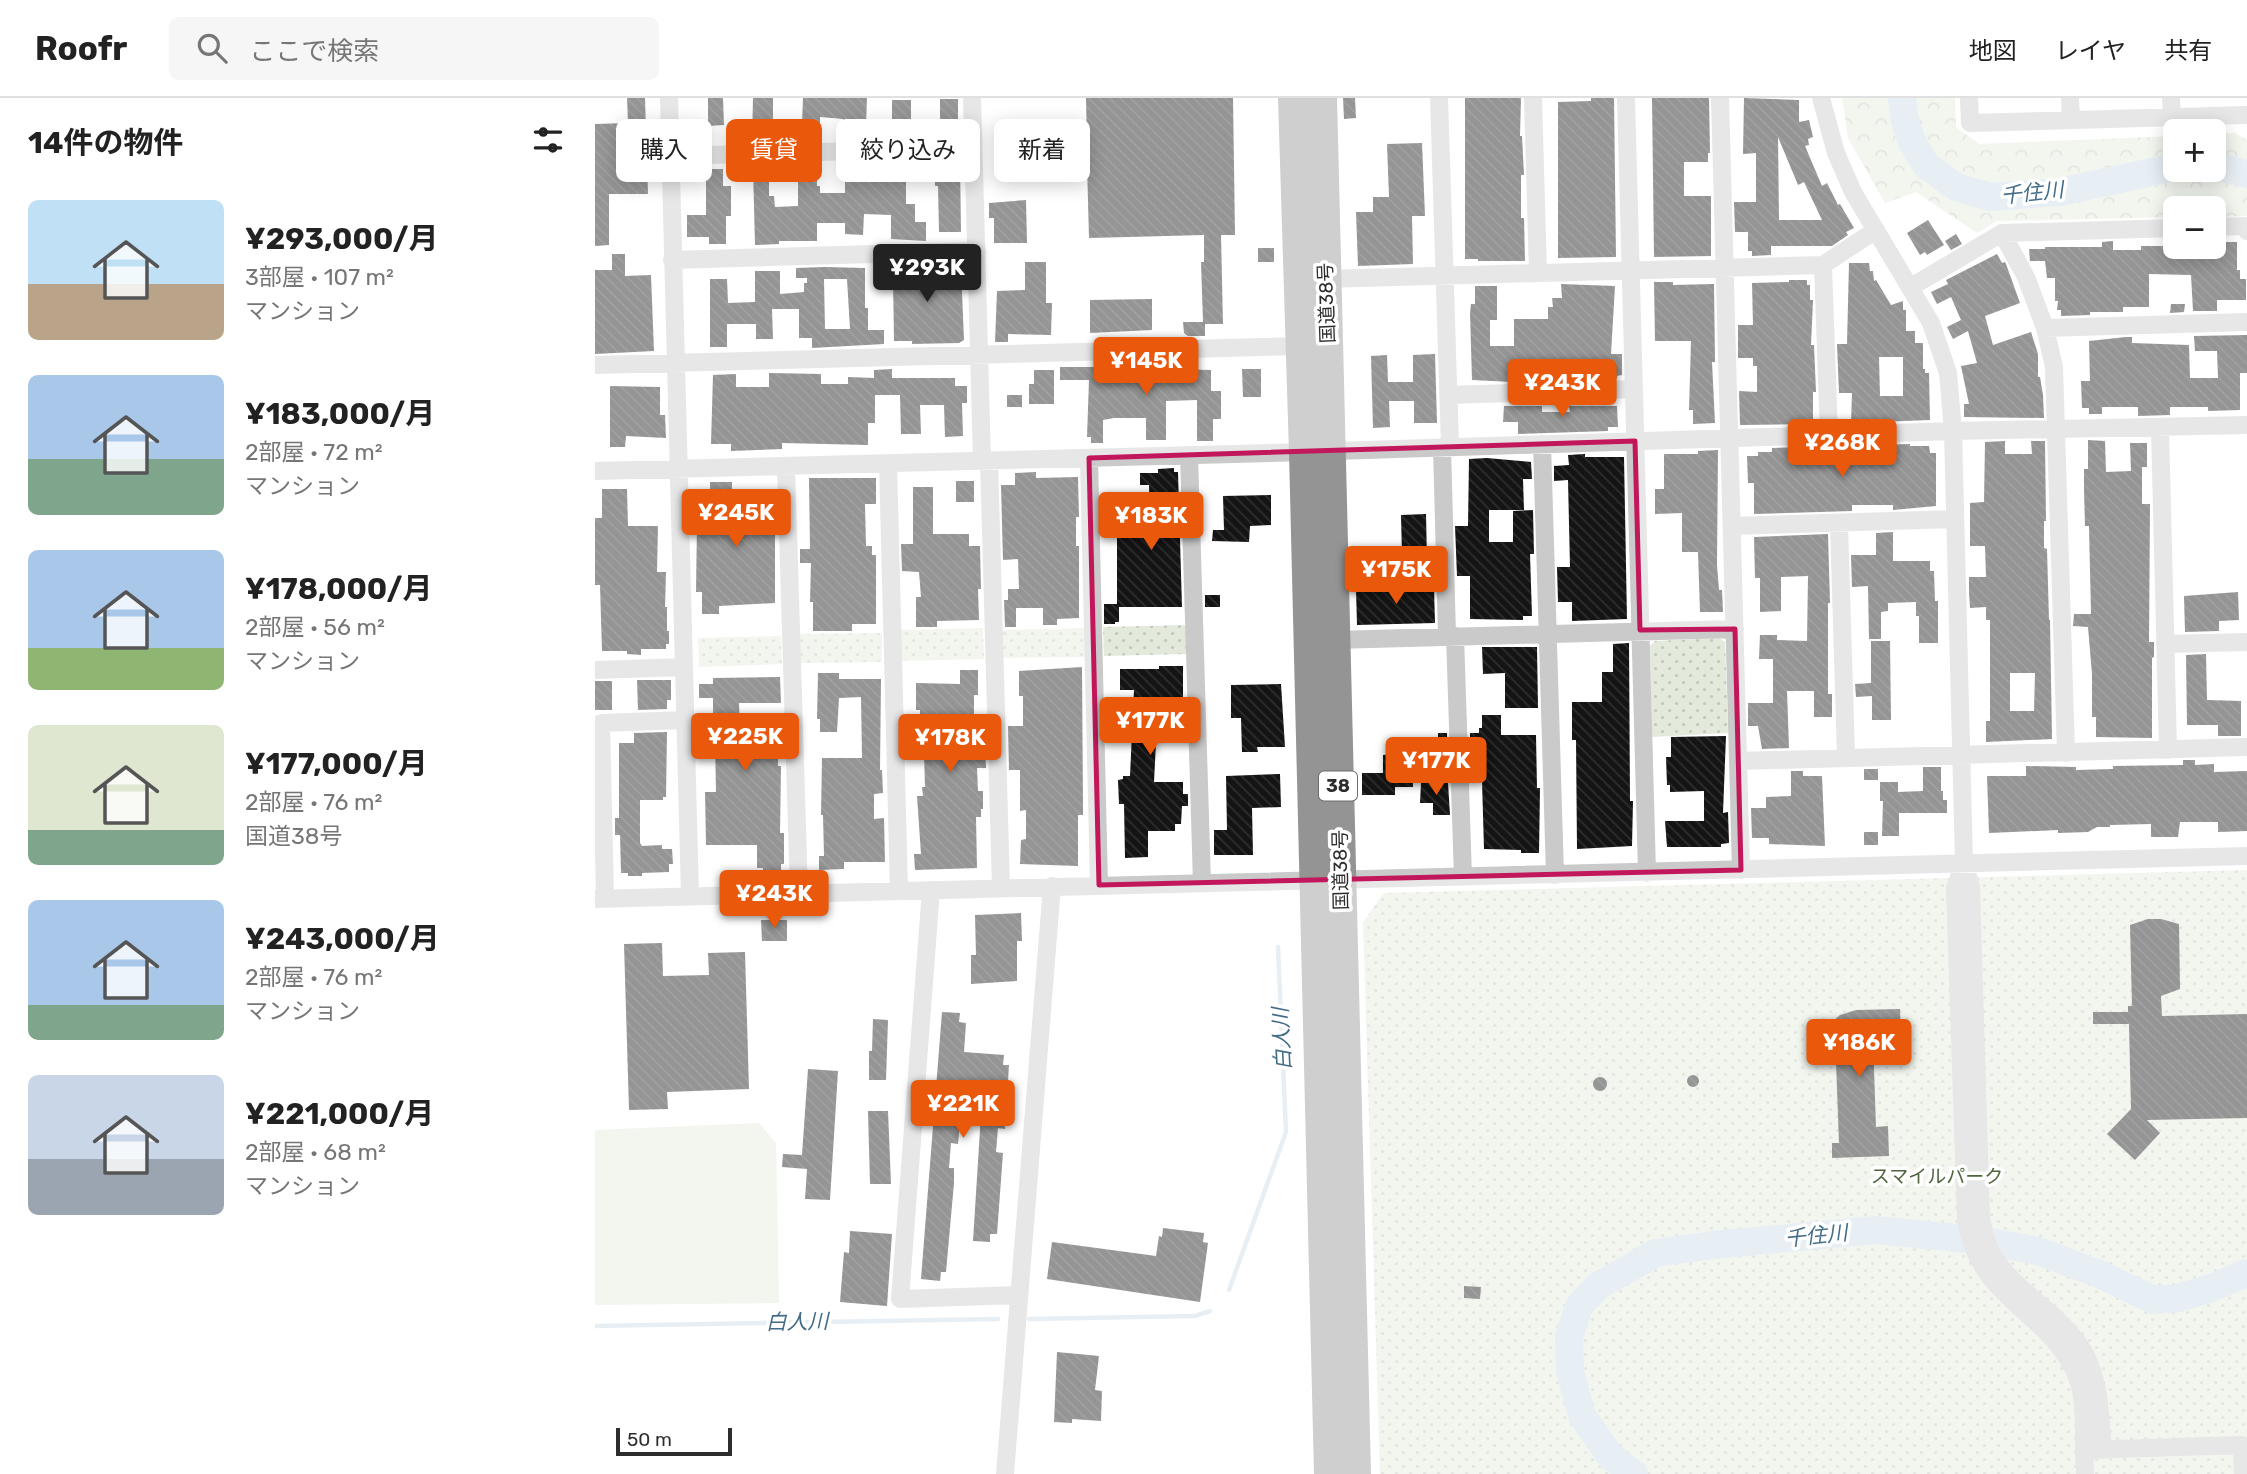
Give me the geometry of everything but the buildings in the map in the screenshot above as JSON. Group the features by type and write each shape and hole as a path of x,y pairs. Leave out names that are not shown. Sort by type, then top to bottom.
{"highway":[{"name":"国道38号","path":"1294,98 1302,346 1317,451 1334,640 1327,880 1355,1474"},
{"name":"国道38号","path":"1321,98 1328,346 1317,451 1327,880 1331,1474"}],"street":[{"path":"669,98 670,119"},
{"path":"972,98 972,119"},
{"path":"1439,98 1449,395 1446,446 1451,636 1463,877"},
{"path":"1533,98 1538,274"},
{"path":"1626,98 1647,873"},
{"path":"1720,98 1741,870"},
{"path":"1821,98 1836,153 1853,192 1931,323 1948,373 1953,431 1964,863 1971,887 1973,1219 1984,1255 1985,1272 2062,1350 2075,1371 2083,1398 2085,1474"},
{"path":"1969,98 1970,122 2247,115"},
{"path":"2070,98 2071,120"},
{"path":"2171,98 2172,116"},
{"path":"712,155 836,152"},
{"path":"671,182 690,896"},
{"path":"974,182 1001,888"},
{"path":"2226,227 2246,226 2247,231"},
{"path":"1911,287 2002,233 2163,229"},
{"path":"1325,279 1823,265 1875,230"},
{"path":"2002,233 2027,277 2045,328 2054,367 2066,753"},
{"path":"672,260 977,251"},
{"path":"1823,265 1829,436"},
{"path":"2045,328 2247,322"},
{"path":"595,365 1302,346"},
{"path":"1449,395 1634,389"},
{"path":"595,471 2057,428 2247,425"},
{"path":"2160,428 2168,750"},
{"path":"1542,444 1555,875"},
{"path":"1189,455 1202,883"},
{"path":"1089,458 1099,885"},
{"path":"888,463 899,891"},
{"path":"786,466 799,893"},
{"path":"1732,526 1955,519"},
{"path":"1839,524 1846,757"},
{"path":"1334,640 1735,628"},
{"path":"2165,644 2247,642"},
{"path":"595,670 684,667"},
{"path":"685,720 601,723 600,899 2247,856"},
{"path":"1738,761 2247,747"},
{"path":"1005,1474 1052,886"},
{"path":"931,890 900,1299 1019,1295"},
{"path":"1984,1255 2054,1315 2085,1354 2097,1394 2103,1449"},
{"path":"2084,1450 2242,1445 2243,1474"}],"highlighted area":[{"path":"1635,441 1640,630 1735,629 1741,870 1099,885 1089,458"}],"green space":[{"path":"1842,98 1955,98 1956,127 1979,144 2163,136 2163,182 2226,182 2226,133 2235,133 2247,140 2247,216 2226,217 2226,196 2163,196 2163,217 1997,221 1977,233 1916,192 1885,203 1848,138"},
{"path":"1186,625 1187,654 1104,656 1103,627"},
{"path":"983,628 984,659 901,661 901,630"},
{"path":"1085,628 1086,657 1002,658 1001,630"},
{"path":"882,633 882,662 800,663 800,634"},
{"path":"781,636 782,664 699,667 698,638"},
{"path":"1719,638 1725,642 1728,733 1652,737 1650,646 1655,641"},
{"name":"スマイルパーク","path":"2247,870 2247,1474 1380,1474 1363,922 1384,893"},
{"path":"759,1123 776,1143 779,1303 595,1305 595,1130"}],"waterway":[{"name":"千住川","path":"1902,98 1905,121 1912,142 1926,165 1956,187 1990,197 2060,192 2163,170"},
{"name":"千住川","path":"2226,169 2247,174"},
{"name":"白人川","path":"1229,1290 1286,1132 1278,947"},
{"name":"千住川","path":"1634,1474 1611,1457 1582,1416 1570,1371 1569,1337 1579,1306 1598,1286 1656,1253 1876,1230 1986,1241 2038,1251 2099,1274 2154,1300 2178,1298 2247,1273"},
{"name":"白人川","path":"1029,1319 1195,1316 1210,1311"},
{"name":"白人川","path":"595,1326 998,1319"}]}
